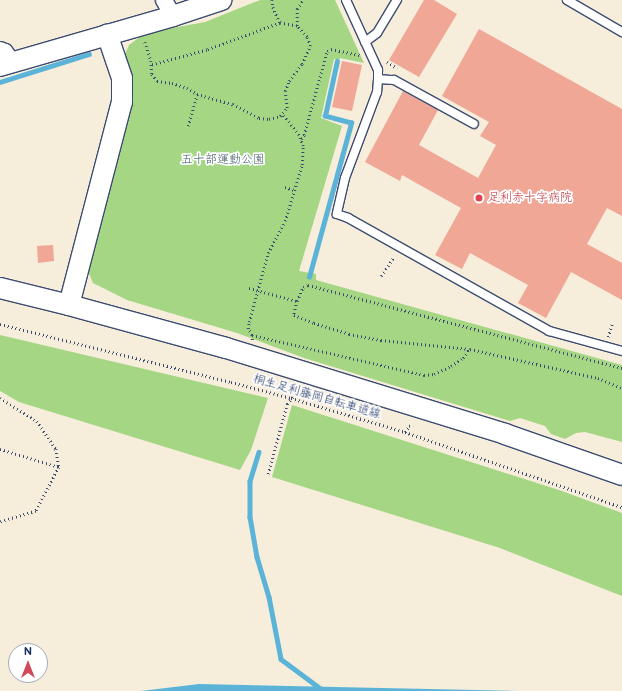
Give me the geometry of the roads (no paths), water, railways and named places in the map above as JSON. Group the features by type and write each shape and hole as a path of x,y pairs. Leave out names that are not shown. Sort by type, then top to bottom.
{"street":[{"path":"4,59 106,34 168,8 221,0"},
{"path":"69,305 122,102 122,78 106,34"},
{"path":"0,288 69,305 226,348 505,434 622,475"}],"lane":[{"path":"346,0 378,70 378,79 377,92 345,178 337,214 549,331 622,351"},
{"path":"365,42 377,34 397,0"},
{"path":"567,0 622,32"},
{"path":"378,79 394,80 474,124"}],"water":[{"path":"199,684 517,691 141,691"}],"waterway":[{"path":"0,82 89,54"},
{"path":"309,277 351,123 325,116 337,61"},
{"path":"259,452 250,481 250,517 257,557 269,597 281,659 324,691"}],"place":[{"name":"足利赤十字病院","path":"479,198"}],"park label":[{"name":"五十部運動公園","path":"223,160"}]}
